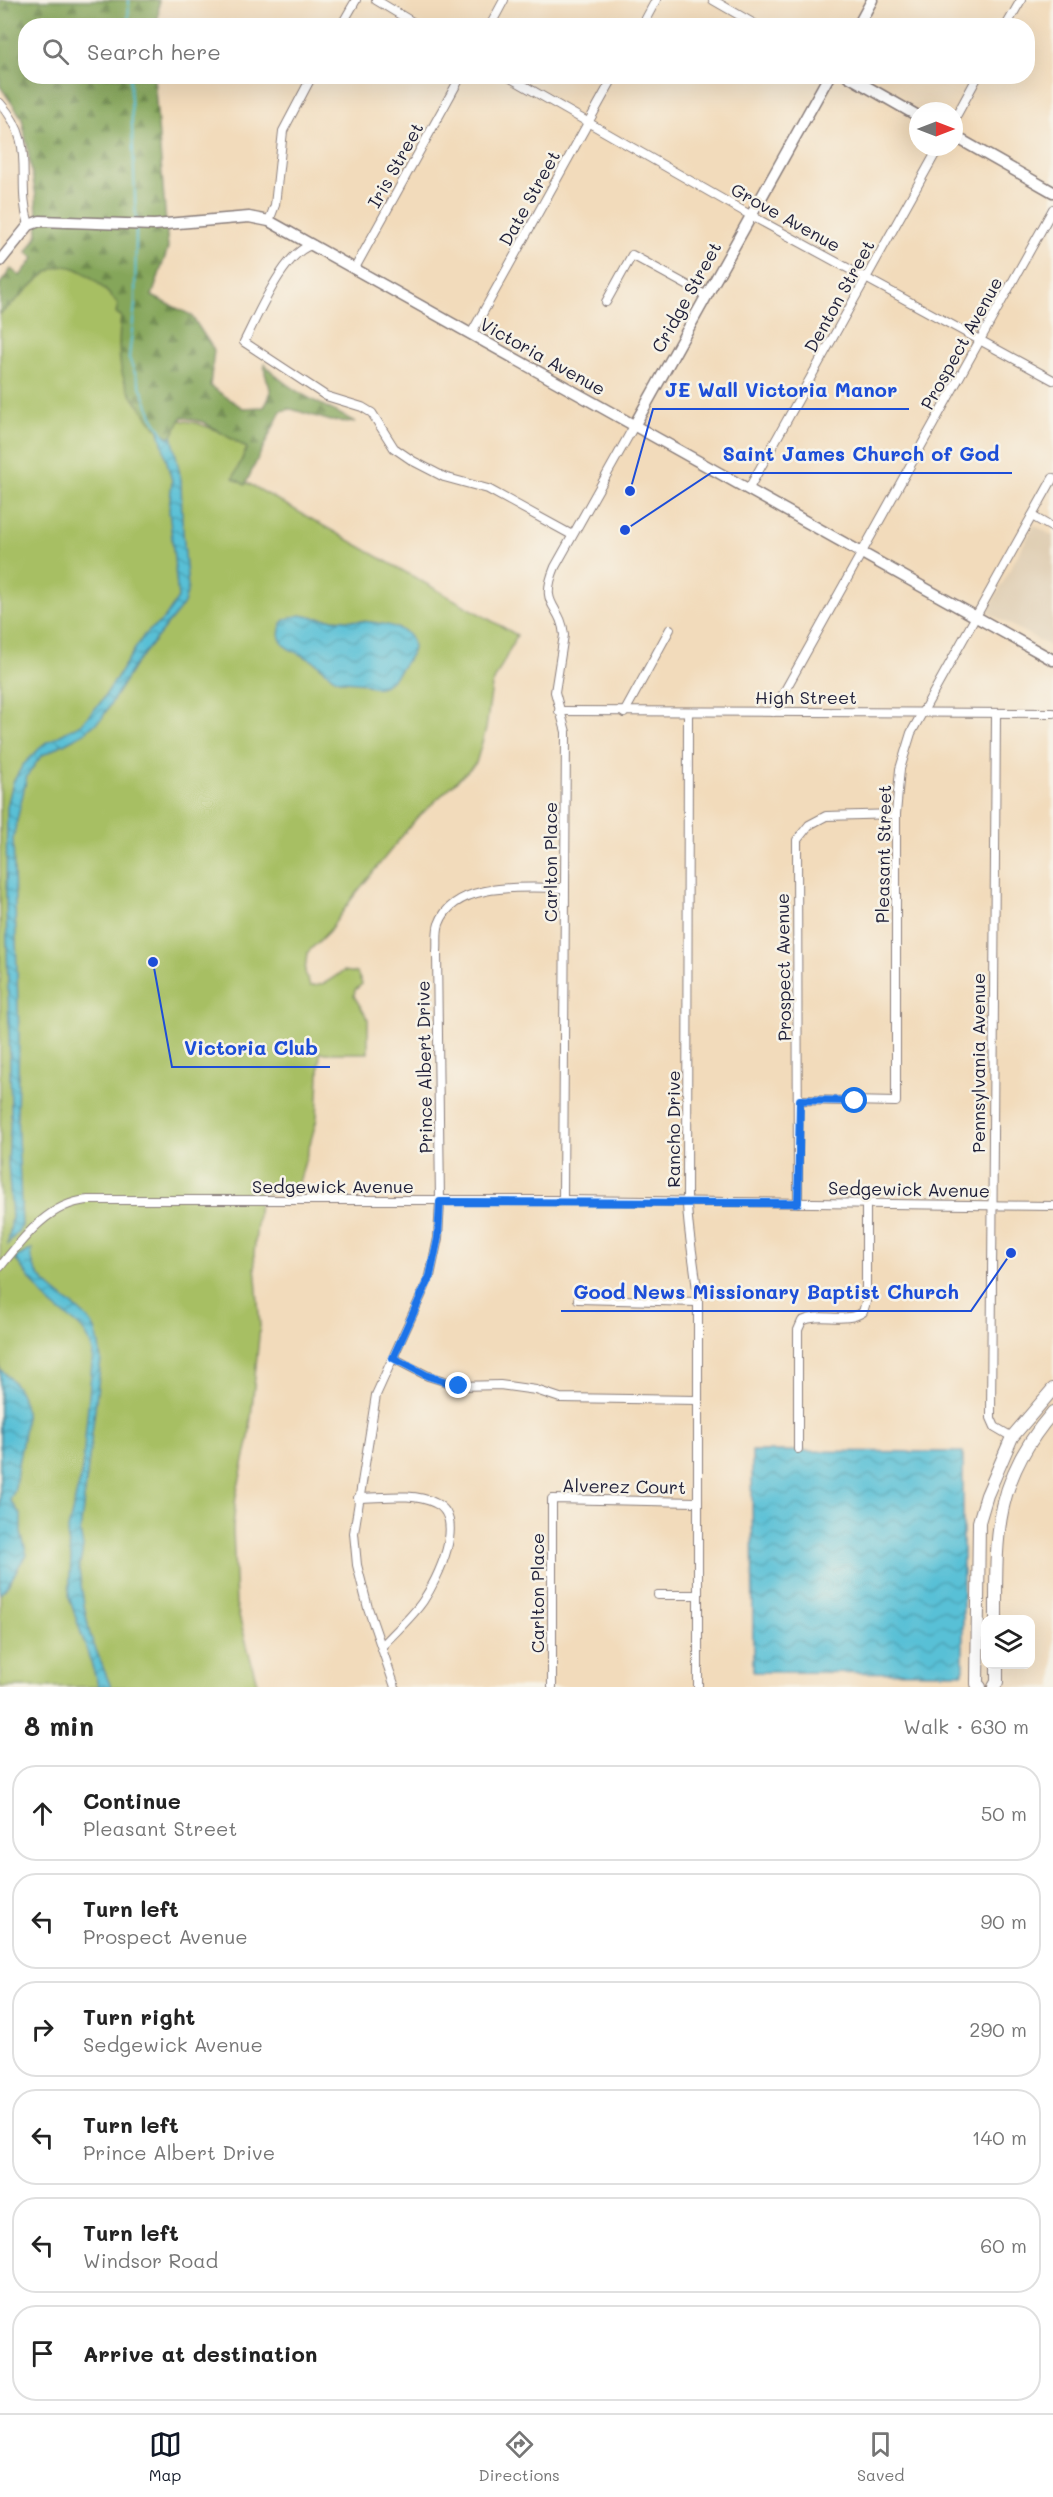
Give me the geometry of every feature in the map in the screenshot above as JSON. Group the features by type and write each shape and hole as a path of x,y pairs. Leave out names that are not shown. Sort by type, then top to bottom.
{"main road":[{"path":"980,1687 977,1684 979,1522 987,1495 1012,1437 1053,1389"},
{"path":"996,1615 996,1556 1005,1495 1015,1467 1032,1436 1053,1412"},
{"path":"994,1687 997,1682 997,1669"}],"street":[{"path":"346,18 356,0"},
{"path":"376,0 406,18"},
{"path":"494,18 504,0"},
{"path":"646,18 656,0"},
{"path":"713,0 744,18"},
{"path":"862,18 872,0"},
{"path":"1010,18 1020,0"},
{"path":"269,221 275,205 283,131 308,84"},
{"name":"Iris Street","path":"355,268 457,84"},
{"name":"Grove Avenue","path":"521,84 750,215 1053,380"},
{"name":"Date Street","path":"471,334 610,84"},
{"name":"Cridge Street","path":"572,535 824,84"},
{"path":"862,84 909,111"},
{"path":"963,103 974,84"},
{"path":"0,103 12,117 22,140 26,214 29,225 0,261"},
{"path":"963,141 1053,192"},
{"name":"Denton Street","path":"748,490 934,156"},
{"name":"Prospect Avenue","path":"773,712 859,553 1053,209"},
{"name":"Victoria Avenue","path":"29,225 45,220 154,225 243,217 269,221 1053,660"},
{"path":"313,245 305,246 285,266 244,342 326,396 362,407 372,413 394,448 413,461 444,477 488,489 572,535"},
{"path":"606,303 632,255 705,295"},
{"name":"Pleasant Street","path":"800,1100 896,1102 896,814 900,768 921,713 1053,478"},
{"path":"1032,516 1053,528"},
{"name":"Carlton Place","path":"564,1200 566,732 555,692 563,627 552,608 548,590 555,567 572,535"},
{"path":"624,713 670,629"},
{"name":"High Street","path":"559,711 1053,713"},
{"name":"Rancho Drive","path":"688,713 687,1203 688,1238 696,1269 698,1302 696,1502 698,1687"},
{"name":"Pennsylvania Avenue","path":"996,714 991,1418 995,1427 1012,1437"},
{"name":"Prospect Avenue","path":"798,1203 800,1100 797,840 809,825 826,816 896,814"},
{"name":"Prince Albert Drive","path":"395,1687 383,1645 368,1608 357,1565 354,1533 376,1395 430,1276 438,1238 440,1202 437,952 439,924 449,909 466,896 492,889 564,888"},
{"name":"Sedgewick Avenue","path":"0,1267 20,1242 56,1208 72,1201 88,1200 440,1202 564,1200 1053,1206"},
{"path":"798,1449 798,1330 802,1321 810,1317 855,1317 863,1312 866,1302 866,1204"},
{"path":"578,1299 698,1302"},
{"path":"393,1358 428,1376 459,1386 500,1385 536,1389 560,1398 697,1400"},
{"path":"358,1498 423,1498 438,1504 448,1514 451,1534 440,1568 423,1601 383,1645"},
{"name":"Carlton Place","path":"552,1499 552,1687"},
{"name":"Alverez Court","path":"552,1499 696,1502"},
{"path":"658,1595 696,1595"}],"shaded area":[{"path":"1034,525 1053,536 1053,648 987,612"}],"green space":[{"path":"0,0 159,0 158,18 18,18 18,84 155,84 168,248 152,296 191,315 214,350 210,386 243,408 264,407 268,400 270,388 265,375 265,364 295,390 355,422 331,421 291,409 281,411 245,485 233,478 247,448 203,422 182,417 171,438 156,428 134,399 123,377 121,366 119,342 121,316 116,313 118,304 90,276 71,267 62,266 53,269 0,314 0,284 11,269 20,276 34,258 27,252 38,234 36,196 22,118 0,86"},
{"path":"147,233 157,416 197,423 261,447 244,481 517,635 492,685 486,729 476,763 415,820 353,897 329,931 307,953 305,972 310,986 324,983 344,971 357,973 362,984 355,990 354,996 368,1019 368,1053 320,1053 317,1119 296,1193 260,1193 254,1254 260,1326 249,1438 236,1496 233,1528 236,1604 258,1687 0,1687 0,310 65,238"}],"water":[{"path":"159,431 170,438 172,435 181,480 188,588 184,604 134,666 102,718 84,733 41,756 27,776 13,838 19,1037 17,1114 22,1226 8,1244 12,1217 8,1163 11,1112 6,902 7,807 13,782 23,765 44,744 81,724 101,702 144,635 165,618 178,598 169,510 172,481"},
{"path":"301,615 394,627 411,638 412,652 395,676 388,683 379,687 374,688 362,683 339,680 313,661 290,650 281,641 279,636 283,622"},
{"path":"32,1249 32,1261 37,1272 54,1290 85,1315 94,1328 98,1341 101,1360 80,1532 83,1547 79,1570 90,1635 111,1687 99,1687 69,1597 71,1557 67,1534 82,1470 93,1352 86,1334 45,1298 15,1258"},
{"path":"0,1369 19,1391 25,1413 15,1486 10,1500 21,1515 21,1533 27,1555 0,1594"},
{"path":"752,1451 963,1452 963,1673 753,1672"}],"waterway":[{"path":"128,18 129,0"},
{"path":"130,84 136,221"},
{"path":"136,229 135,304 129,358 152,416 165,437"}],"place":[{"name":"JE Wall Victoria Manor","path":"630,491"},
{"name":"Saint James Church of God","path":"625,530"},
{"name":"Victoria Club","path":"153,962"},
{"name":"Good News Missionary Baptist Church","path":"1011,1253"}],"route":[{"path":"459,1386 428,1376 393,1358 430,1276 438,1238 440,1202 564,1200 798,1203 800,1100 855,1101"}]}
